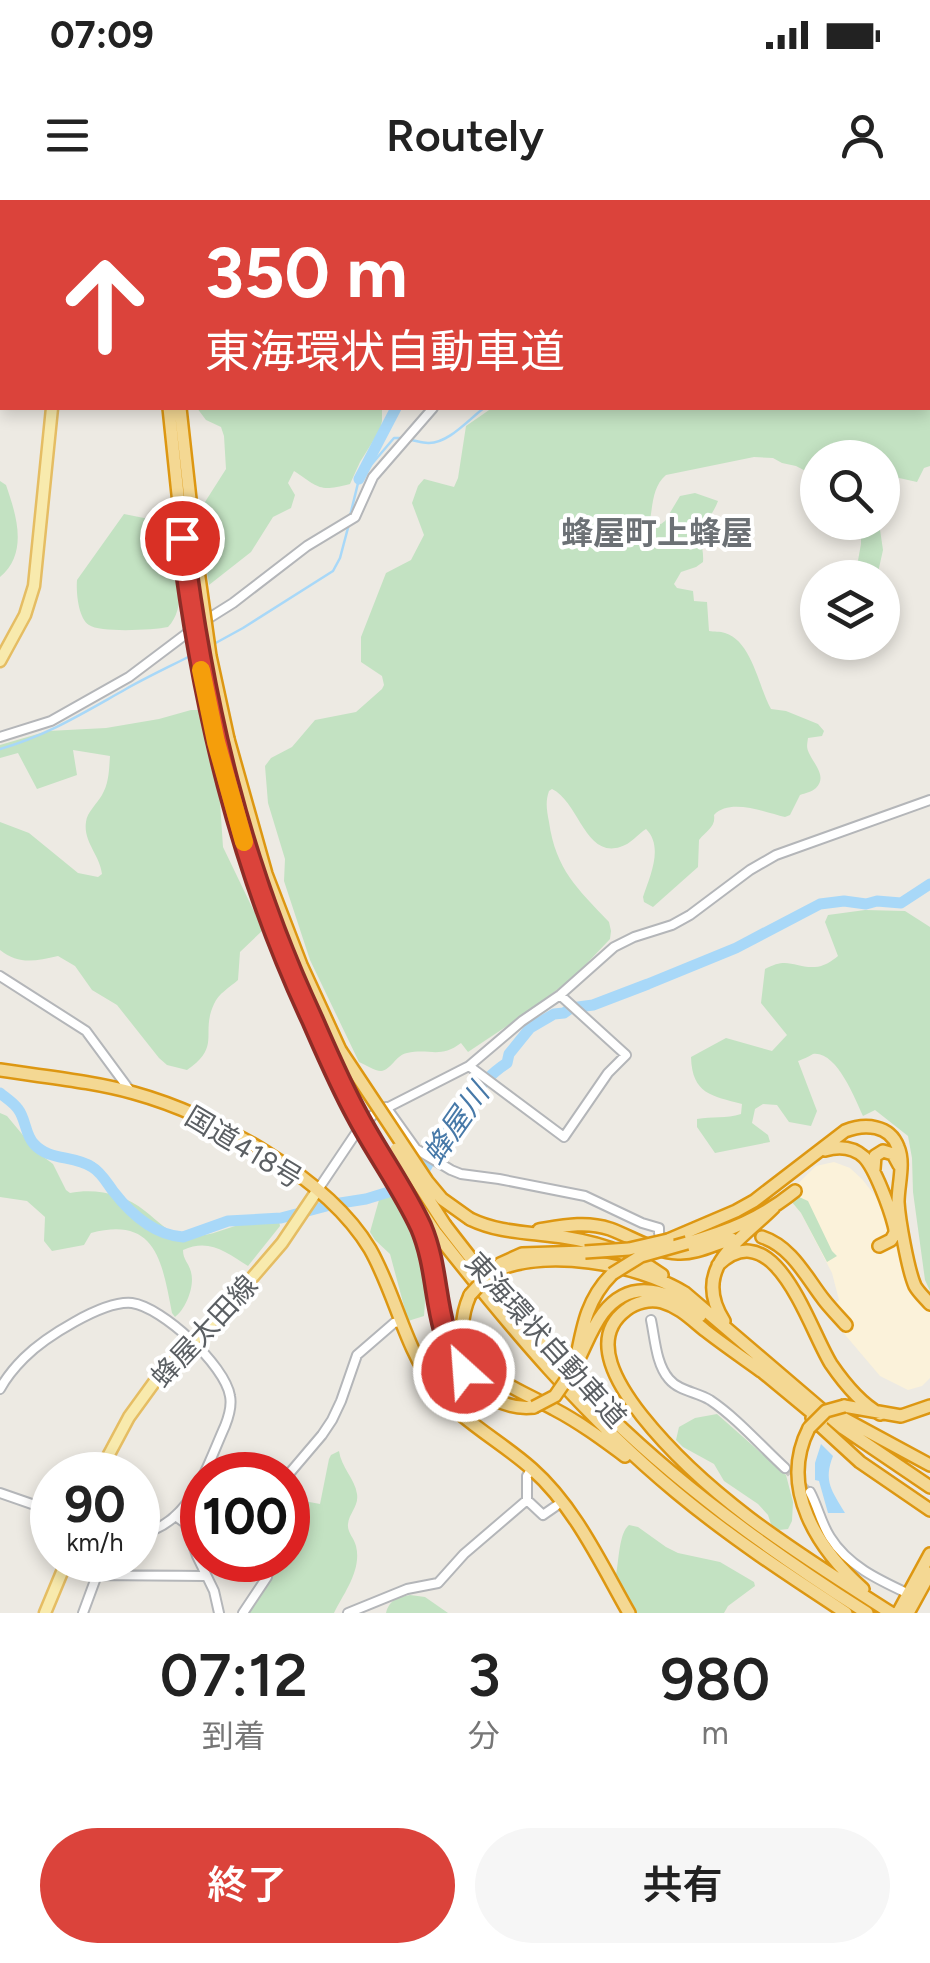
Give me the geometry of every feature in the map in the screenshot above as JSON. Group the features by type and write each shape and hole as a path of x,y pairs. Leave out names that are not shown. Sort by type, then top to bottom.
{"highway":[{"name":"東海環状自動車道","path":"169,410 199,658 266,874 342,1083 394,1171 596,1403 742,1528 867,1613"},
{"name":"東海環状自動車道","path":"180,410 222,740"},
{"name":"東海環状自動車道","path":"334,1053 441,1229 506,1321 580,1402 634,1455 708,1518 846,1613"},
{"path":"334,1053 442,1199 470,1218 501,1230 574,1239 620,1252 656,1271 742,1344 799,1398 820,1427 860,1462 930,1510"},
{"name":"国道418号","path":"0,1070 132,1092 176,1106 288,1167 334,1205 369,1248 426,1374 446,1400 547,1483 575,1520 629,1613"},
{"path":"342,1083 420,1226 431,1260 443,1330 458,1362 489,1396 513,1406 534,1407 555,1396 574,1370 604,1312 624,1296 643,1290 662,1292 681,1301 762,1371"},
{"path":"708,1518 590,1431 486,1371 472,1356 464,1335 464,1313 470,1295 490,1273 505,1260 522,1254 629,1249 745,1206 846,1131 871,1126 894,1139 900,1153 899,1210 912,1275 919,1292 930,1304"},
{"path":"817,1153 837,1147 850,1149 866,1160 894,1228 891,1240 879,1246"},
{"path":"874,1174 874,1159 884,1151 894,1154 900,1169"},
{"path":"742,1344 724,1322 712,1298 711,1284 728,1252 795,1191"},
{"path":"574,1370 587,1311 612,1274 642,1256 752,1220 774,1208"},
{"path":"520,1233 588,1225 678,1254 732,1239"},
{"path":"762,1238 790,1255 846,1325"},
{"path":"718,1265 727,1257 745,1252 775,1263 788,1280 836,1372 880,1414"},
{"path":"490,1273 528,1263 589,1263 650,1276 685,1294"},
{"path":"893,1612 761,1527 678,1456 640,1414 611,1366 608,1346 616,1320 629,1308 645,1302 658,1301 680,1310 930,1491"},
{"path":"799,1398 930,1464"},
{"path":"893,1612 841,1568 812,1526 803,1505 797,1469 801,1446 809,1428 826,1411 844,1406 900,1416 930,1406"},
{"path":"893,1612 930,1554"},
{"path":"908,1613 930,1573"}],"main road":[{"path":"0,661 26,614 34,586 52,410"},
{"name":"蜂屋太田線","path":"110,1452 129,1417 158,1377 282,1244 317,1192"},
{"path":"45,1613 58,1582"}],"street":[{"path":"0,737 51,721 129,677 307,546 342,526 355,516 372,477 431,410"},
{"path":"317,1192 358,1130 373,1115 469,1066 560,995 614,946 690,915 776,854 930,800"},
{"path":"0,976 86,1030 132,1092"},
{"path":"469,1066 564,1136 608,1073 626,1055 560,995"},
{"path":"386,1107 416,1149 450,1170 585,1196 642,1224 659,1228 663,1237"},
{"path":"0,1389 36,1348 105,1306 133,1304 150,1308 191,1342 219,1371 228,1386 231,1405 190,1499 177,1517 160,1527"},
{"path":"652,1320 658,1355 669,1380 712,1401 784,1468"},
{"path":"308,1452 332,1420 358,1355 388,1327 402,1321"},
{"path":"532,1468 526,1476 527,1500 543,1515 556,1506"},
{"path":"810,1492 842,1554 878,1580 908,1594"},
{"path":"0,1493 30,1504"},
{"path":"348,1613 407,1589 438,1583 464,1554 527,1500"},
{"path":"82,1613 94,1582"},
{"path":"209,1582 219,1613"},
{"path":"243,1613 263,1582"}],"shaded area":[{"path":"834,1162 850,1168 862,1179 902,1230 912,1282 930,1306 930,1378 922,1386 908,1390 880,1376 841,1330 846,1325 830,1307 839,1300 832,1273 801,1213 786,1195 816,1166"}],"green space":[{"path":"198,410 382,410 380,430 350,484 320,487 294,471 288,483 295,495 291,508 273,517 251,552 209,585 198,513 226,469 221,427 206,420"},
{"path":"489,410 930,410 930,466 924,468 917,482 900,478 900,440 800,440 800,468 773,458 754,457 666,475 658,484 650,520 653,523 665,521 680,496 695,493 718,501 703,530 703,562 681,572 674,584 693,591 694,601 707,602 709,631 725,633 742,645 771,709 818,724 824,731 822,736 808,738 807,745 819,771 819,784 800,795 790,815 785,817 738,807 714,815 712,826 699,840 698,867 653,907 643,897 655,853 646,829 620,847 598,844 552,789 547,806 557,853 578,888 609,922 610,939 574,977 468,1052 461,1043 441,1052 407,1053 381,1071 359,1062 310,960 284,881 285,859 268,803 265,766 271,758 292,747 315,720 356,712 382,689 382,676 361,662 361,637 386,573 411,560 424,535 412,503 418,486 424,479 454,487 466,426"},
{"path":"0,481 6,485 18,533 15,557 0,577"},
{"path":"124,514 169,523 180,591 175,617 168,627 95,628 82,617 77,580"},
{"path":"861,540 882,540 881,560 858,560"},
{"path":"202,710 219,787 223,847 263,930 240,952 238,980 216,1000 204,1054 187,1070 167,1065 159,1058 117,1005 92,990 75,966 58,956 21,960 0,950 0,822 29,833 78,873 98,877 101,867 87,836 86,822 106,786 110,756 73,750 77,775 37,789 18,753 0,758 0,745 48,731 106,728"},
{"path":"865,910 905,911 930,927 930,1291 925,1280 908,1136 875,1110 863,1116 830,1060 813,1054 798,1061 817,1111 811,1126 789,1122 777,1105 763,1104 755,1109 752,1123 768,1135 770,1142 715,1153 697,1127 697,1119 741,1114 742,1104 713,1095 700,1086 691,1057 726,1038 772,1051 787,1035 761,1003 765,969 780,963 815,967 830,962 838,956 825,922 828,915"},
{"path":"0,1113 53,1164 70,1193 100,1192 119,1197 185,1236 209,1234 251,1222 279,1221 280,1226 248,1266 209,1246 183,1250 192,1284 186,1303 175,1317 159,1260 143,1237 113,1229 91,1233 84,1245 52,1251 44,1241 45,1217 27,1201 0,1197"},
{"path":"391,1196 413,1233 424,1276 424,1316 408,1321 390,1254 370,1232 379,1200"},
{"path":"797,1196 808,1201 837,1256 827,1262 791,1201"},
{"path":"717,1414 786,1475 793,1502 788,1529 779,1530 771,1524 758,1504 724,1481 714,1464 676,1440 679,1427 695,1418"},
{"path":"339,1451 357,1494 348,1527 356,1546 357,1564 334,1613 241,1613 261,1582 310,1582 310,1502 320,1504 331,1455"},
{"path":"629,1525 678,1553 720,1562 755,1586 724,1613 636,1613 616,1575 621,1540"},
{"path":"410,1595 425,1597 448,1613 386,1613 395,1600"}],"water":[{"path":"821,1444 833,1456 829,1479 845,1513 828,1513 819,1481 815,1480"}],"waterway":[{"path":"359,479 395,410"},
{"path":"411,440 443,440 482,410"},
{"path":"350,516 359,479 394,438 403,438"},
{"path":"212,645 333,571 349,524"},
{"path":"0,749 65,723 196,653"},
{"name":"蜂屋川","path":"0,1093 18,1109 31,1140 40,1149 92,1167 135,1215 172,1235 183,1237 228,1221 281,1218 366,1199 405,1187 422,1175 470,1098 507,1063 509,1054 530,1028 554,1014 593,1005 736,948 820,904 901,903 930,884"}],"tunnel":[{"path":"785,1468 810,1492"}],"slow traffic":[{"path":"201,670 244,842"}],"district":[{"name":"蜂屋町上蜂屋","path":"657,533"}],"route":[{"path":"182,538 206,700 254,878 289,968 356,1114 420,1226 431,1260 443,1330 464,1371"}]}
